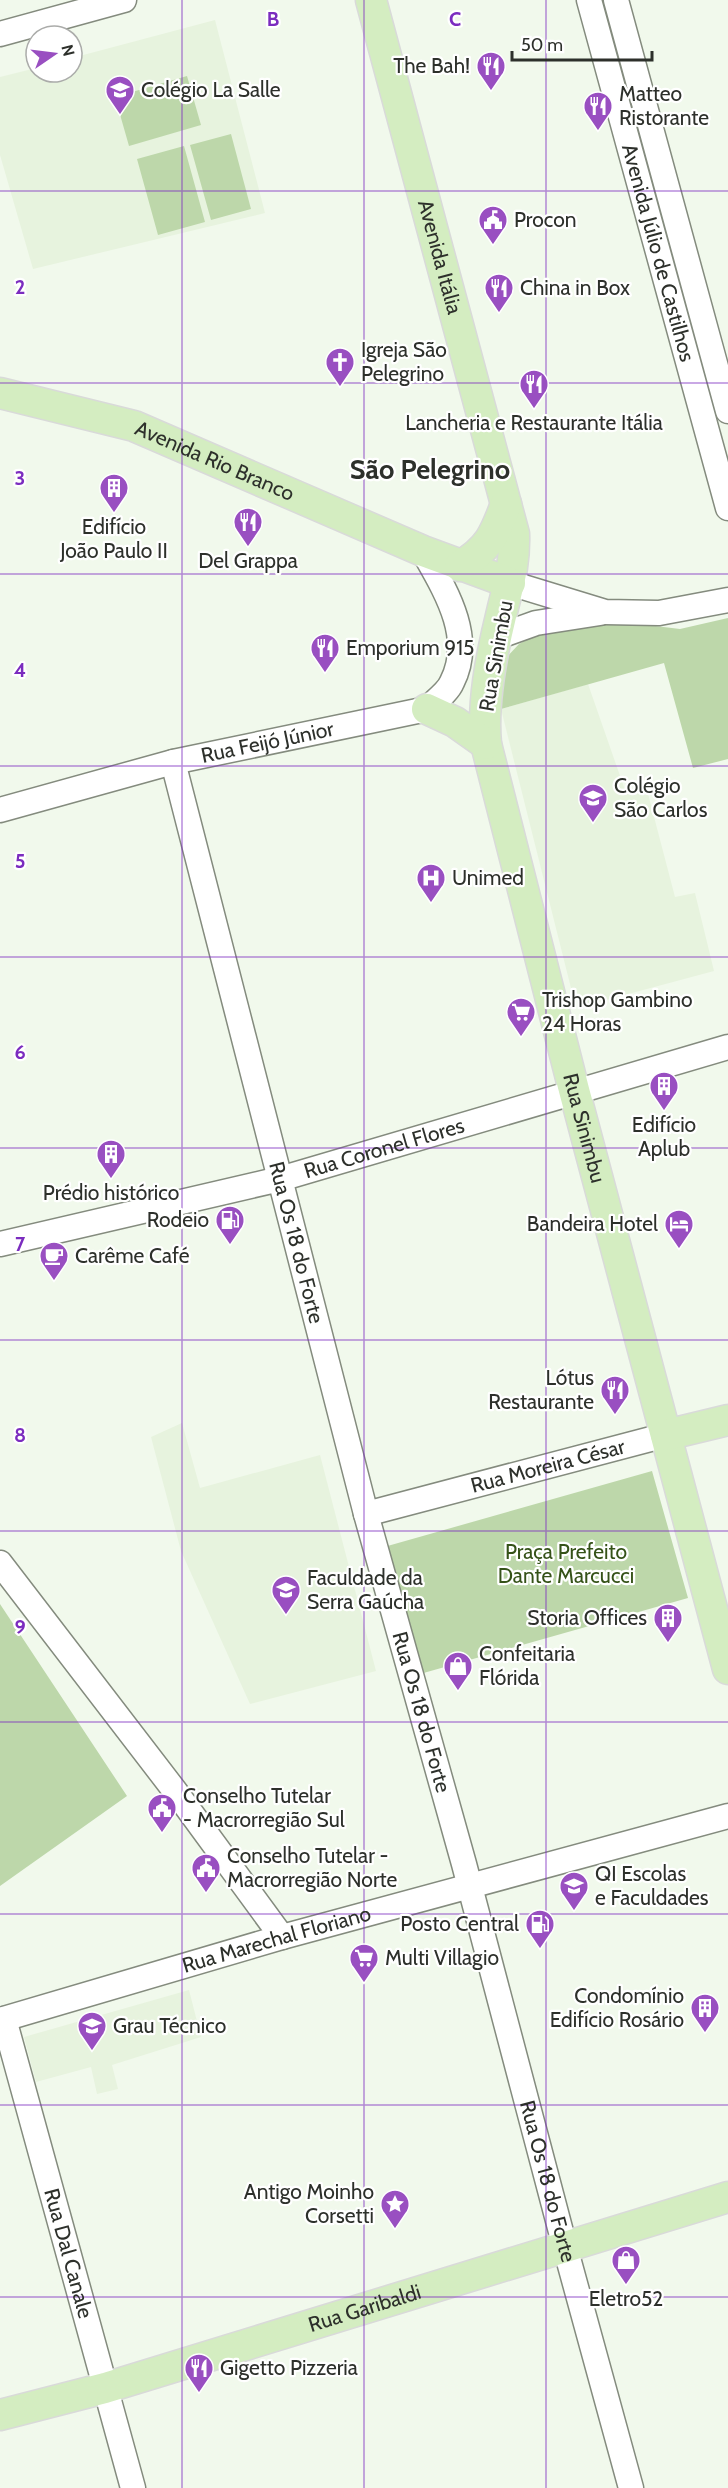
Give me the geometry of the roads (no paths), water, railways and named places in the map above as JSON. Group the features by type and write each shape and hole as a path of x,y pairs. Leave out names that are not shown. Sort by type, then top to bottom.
{"main road":[{"name":"Avenida Itália","path":"371,0 514,534 515,559 510,583"},
{"name":"Avenida Rio Branco","path":"0,393 134,426 423,552 510,583"},
{"path":"460,566 479,555 491,541 506,504"},
{"name":"Rua Sinimbu","path":"510,583 497,637 486,706 484,723 486,744 574,1090 728,1669"},
{"path":"427,709 455,722 486,744"},
{"name":"Rua Moreira César","path":"666,1435 728,1420"},
{"name":"Rua Garibaldi","path":"0,2415 105,2388 728,2197"}],"street":[{"path":"0,34 97,4 124,0"},
{"name":"Avenida Júlio de Castilhos","path":"589,0 728,508"},
{"name":"Avenida Júlio de Castilhos","path":"616,0 727,406"},
{"path":"630,150 655,144"},
{"path":"654,239 680,233"},
{"path":"677,321 702,315"},
{"path":"700,406 727,406"},
{"path":"423,552 453,609 459,631 460,660 452,684 427,709"},
{"path":"510,583 605,612"},
{"path":"497,637 536,623 605,612 659,613 728,600"},
{"name":"Rua Feijó Júnior","path":"0,810 173,762 427,709"},
{"name":"Rua Os 18 do Forte","path":"173,762 366,1514 631,2488"},
{"name":"Rua Coronel Flores","path":"0,1244 280,1179 574,1090 728,1047"},
{"name":"Rua Moreira César","path":"366,1514 666,1435"},
{"path":"0,1563 175,1791 282,1937"},
{"name":"Rua Marechal Floriano","path":"2,2019 282,1937 728,1816"},
{"name":"Rua Dal Canale","path":"2,2019 133,2488"}],"place":[{"name":"The Bah!","path":"491,92"},
{"name":"Colégio La Salle","path":"120,116"},
{"name":"Matteo Ristorante","path":"598,132"},
{"name":"Procon","path":"493,246"},
{"name":"China in Box","path":"499,314"},
{"name":"Igreja São Pelegrino","path":"340,388"},
{"name":"Lancheria e Restaurante Itália","path":"534,410"},
{"name":"Edifício João Paulo II","path":"114,514"},
{"name":"Del Grappa","path":"248,548"},
{"name":"Emporium 915","path":"325,674"},
{"name":"Colégio São Carlos","path":"593,824"},
{"name":"Unimed","path":"431,904"},
{"name":"Trishop Gambino 24 Horas","path":"521,1038"},
{"name":"Edifício Aplub","path":"664,1112"},
{"name":"Prédio histórico","path":"111,1180"},
{"name":"Rodeio","path":"230,1246"},
{"name":"Bandeira Hotel","path":"679,1250"},
{"name":"Carême Café","path":"54,1282"},
{"name":"Lótus Restaurante","path":"615,1416"},
{"name":"Faculdade da Serra Gaúcha","path":"286,1616"},
{"name":"Storia Offices","path":"668,1644"},
{"name":"Confeitaria Flórida","path":"458,1692"},
{"name":"Conselho Tutelar - Macrorregião Sul","path":"162,1834"},
{"name":"Conselho Tutelar - Macrorregião Norte","path":"206,1894"},
{"name":"QI Escolas e Faculdades","path":"574,1912"},
{"name":"Posto Central","path":"540,1950"},
{"name":"Multi Villagio","path":"364,1984"},
{"name":"Condomínio Edifício Rosário","path":"705,2034"},
{"name":"Grau Técnico","path":"92,2052"},
{"name":"Antigo Moinho Corsetti","path":"395,2230"},
{"name":"Eletro52","path":"626,2286"},
{"name":"Gigetto Pizzeria","path":"199,2394"}],"district":[{"name":"São Pelegrino","path":"430,470"}],"park label":[{"name":"Praça Prefeito Dante Marcucci","path":"566,1564"}]}
